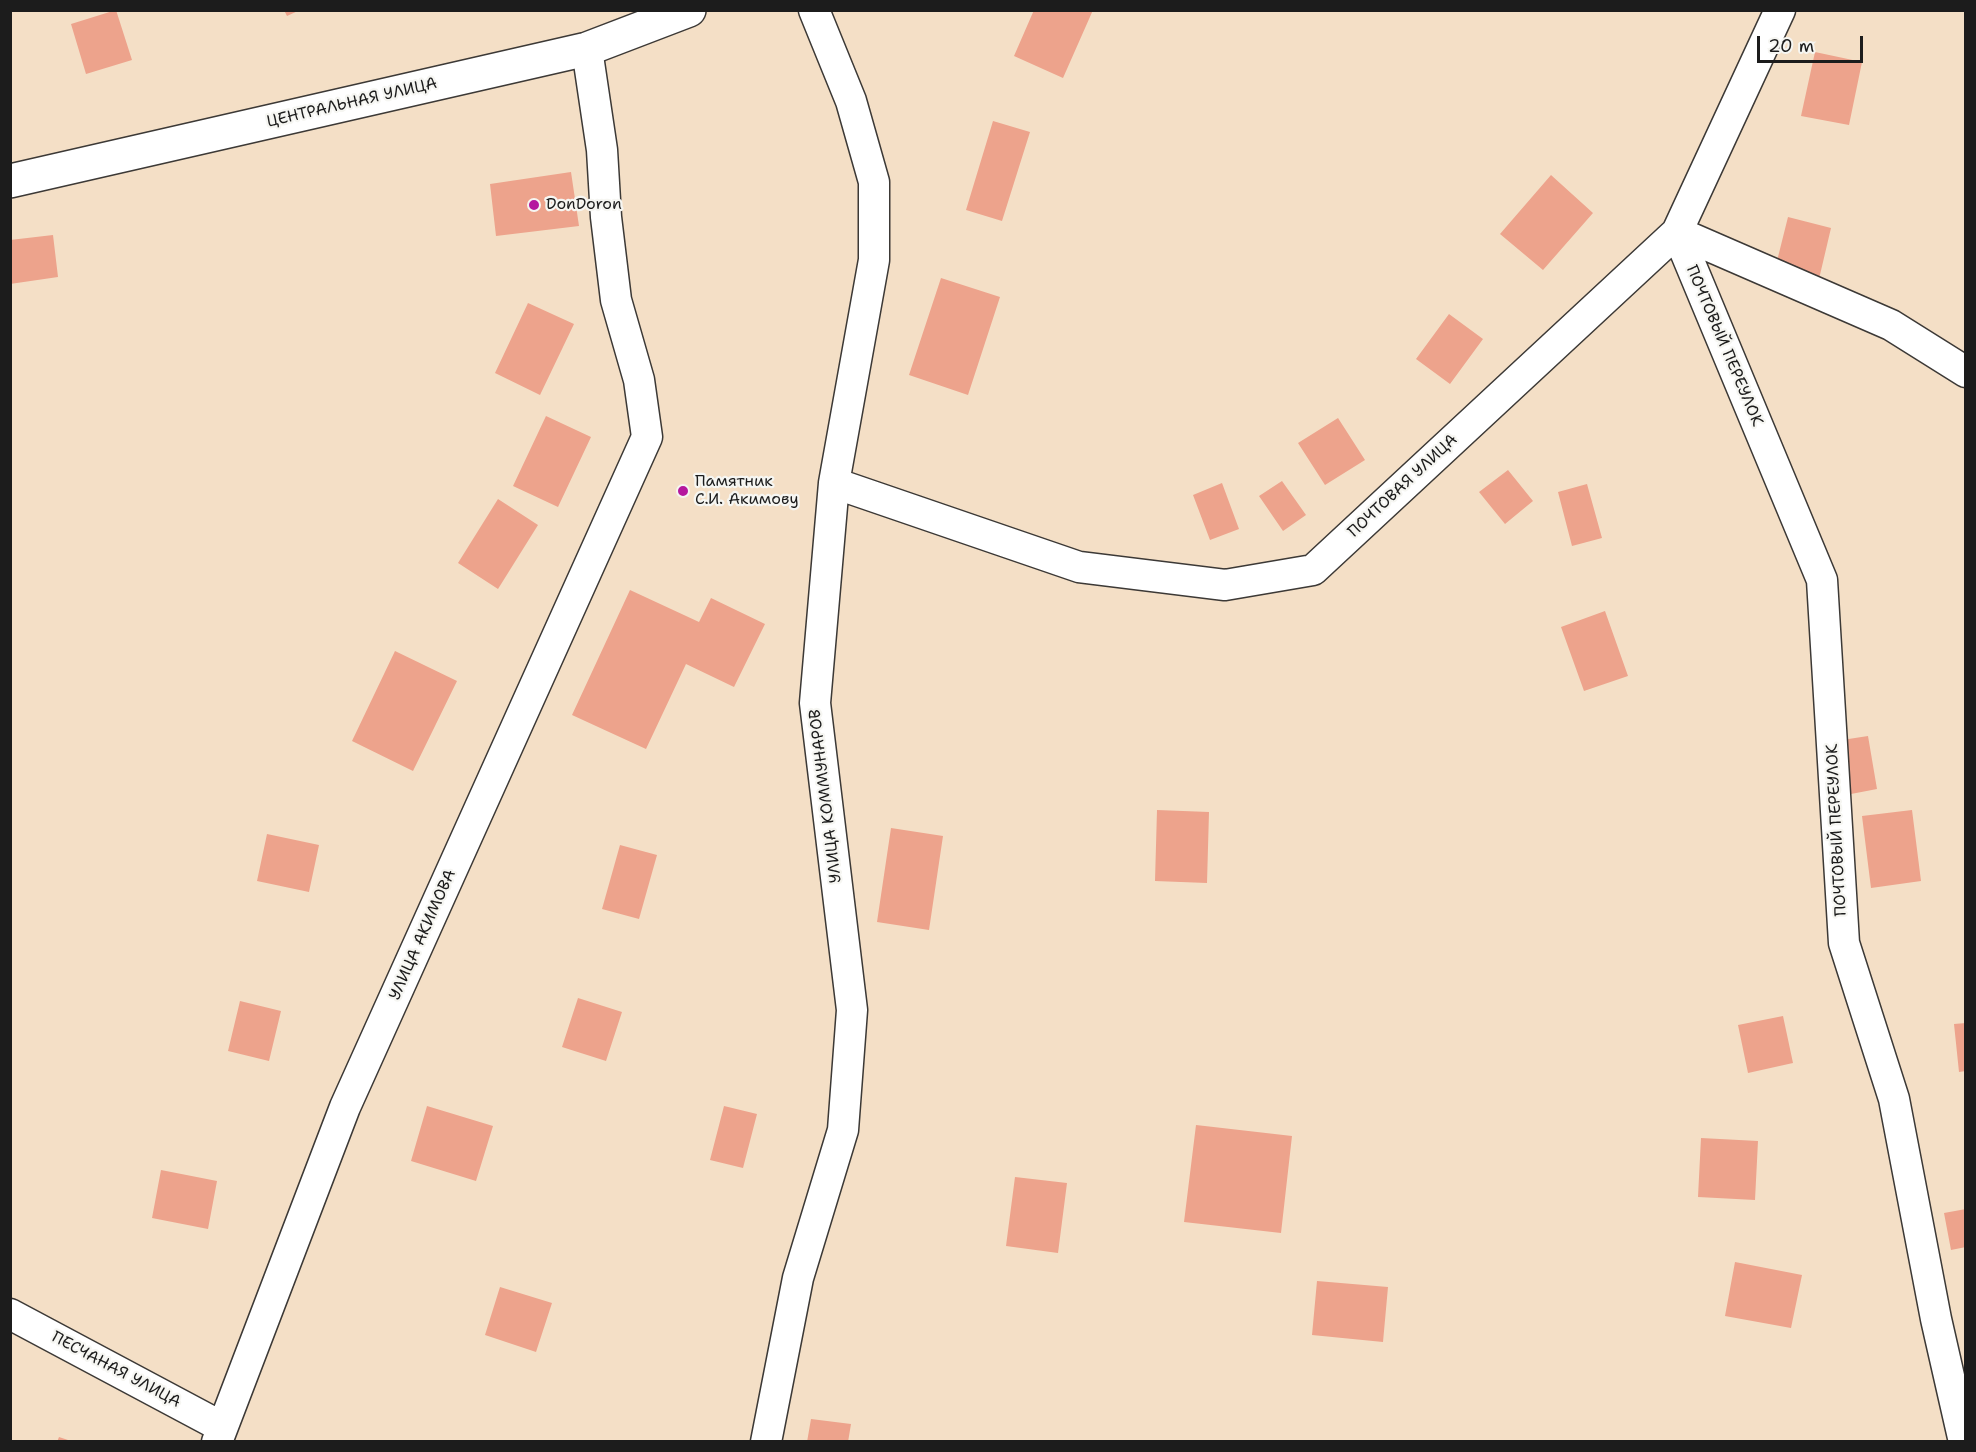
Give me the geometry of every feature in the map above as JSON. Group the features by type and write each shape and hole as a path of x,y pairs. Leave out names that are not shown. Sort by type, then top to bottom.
{"street":[{"name":"ЦЕНТРАЛЬНАЯ УЛИЦА","path":"10,181 587,49 689,10"},
{"name":"УЛИЦА КОММУНАРОВ","path":"766,1442 798,1278 843,1130 852,1010 815,703 834,483 874,260 874,182 851,101 814,10"},
{"name":"ПОЧТОВАЯ УЛИЦА","path":"834,483 1079,567 1225,585 1313,570 1677,232 1780,10"},
{"name":"УЛИЦА АКИМОВА","path":"219,1434 345,1107 647,437 639,380 616,300 606,218 602,150 587,49"},
{"path":"1677,232 1890,325 1965,372"},
{"name":"ПОЧТОВЫЙ ПЕРЕУЛОК","path":"1677,232 1822,580 1844,943 1894,1099 1936,1319 1964,1442"},
{"name":"ПЕСЧАНАЯ УЛИЦА","path":"10,1314 219,1434"}],"building":[{"path":"116,10 132,60 86,74 71,24"},
{"path":"284,10 300,10 287,16"},
{"path":"1034,10 1093,10 1063,78 1014,56"},
{"path":"1815,52 1862,62 1849,125 1801,116"},
{"path":"993,121 1030,132 1002,221 966,210"},
{"name":"DonDoron","path":"571,172 579,226 496,236 490,184"},
{"path":"1551,175 1593,213 1543,270 1500,234"},
{"path":"1788,217 1831,228 1819,279 1775,269"},
{"path":"53,235 58,277 10,284 10,240"},
{"path":"941,278 1000,297 968,395 909,375"},
{"path":"528,303 574,324 540,395 495,373"},
{"path":"1449,314 1483,339 1450,384 1416,359"},
{"path":"546,416 591,437 558,507 513,486"},
{"path":"1338,418 1365,460 1325,485 1298,443"},
{"path":"1508,470 1533,501 1505,524 1479,492"},
{"path":"1282,481 1306,515 1283,531 1259,496"},
{"path":"1222,483 1239,529 1210,540 1193,495"},
{"path":"1587,484 1602,538 1572,546 1558,492"},
{"path":"498,499 538,525 498,589 458,563"},
{"path":"630,590 699,622 711,598 765,624 734,687 686,664 646,749 572,715"},
{"path":"1605,611 1628,676 1584,691 1561,627"},
{"path":"395,651 457,681 413,771 352,741"},
{"path":"1868,736 1877,789 1851,794 1842,740"},
{"path":"1157,810 1209,812 1207,883 1155,881"},
{"path":"1912,810 1921,881 1871,888 1862,816"},
{"path":"891,828 943,836 929,930 877,922"},
{"path":"267,834 319,845 309,892 257,881"},
{"path":"620,845 657,855 639,919 602,909"},
{"path":"578,998 622,1012 606,1061 562,1047"},
{"path":"240,1001 281,1011 269,1061 228,1051"},
{"path":"1783,1016 1793,1063 1748,1073 1738,1025"},
{"path":"1966,1023 1966,1071 1959,1072 1954,1024"},
{"path":"427,1106 493,1126 476,1181 411,1161"},
{"path":"724,1106 757,1114 743,1168 710,1160"},
{"path":"1196,1125 1292,1136 1281,1233 1184,1222"},
{"path":"1701,1138 1758,1141 1755,1200 1698,1197"},
{"path":"161,1170 217,1181 208,1229 152,1218"},
{"path":"1015,1177 1067,1183 1058,1253 1006,1246"},
{"path":"1966,1209 1966,1247 1951,1250 1944,1213"},
{"path":"1735,1262 1802,1275 1791,1328 1725,1316"},
{"path":"1317,1281 1388,1287 1383,1342 1312,1335"},
{"path":"500,1287 552,1303 536,1352 485,1335"},
{"path":"811,1419 851,1424 848,1442 807,1442"},
{"path":"59,1437 71,1441 71,1442 57,1442"}],"place":[{"name":"DonDoron","path":"534,205"},
{"name":"Памятник С.И. Акимову","path":"683,491"}]}
